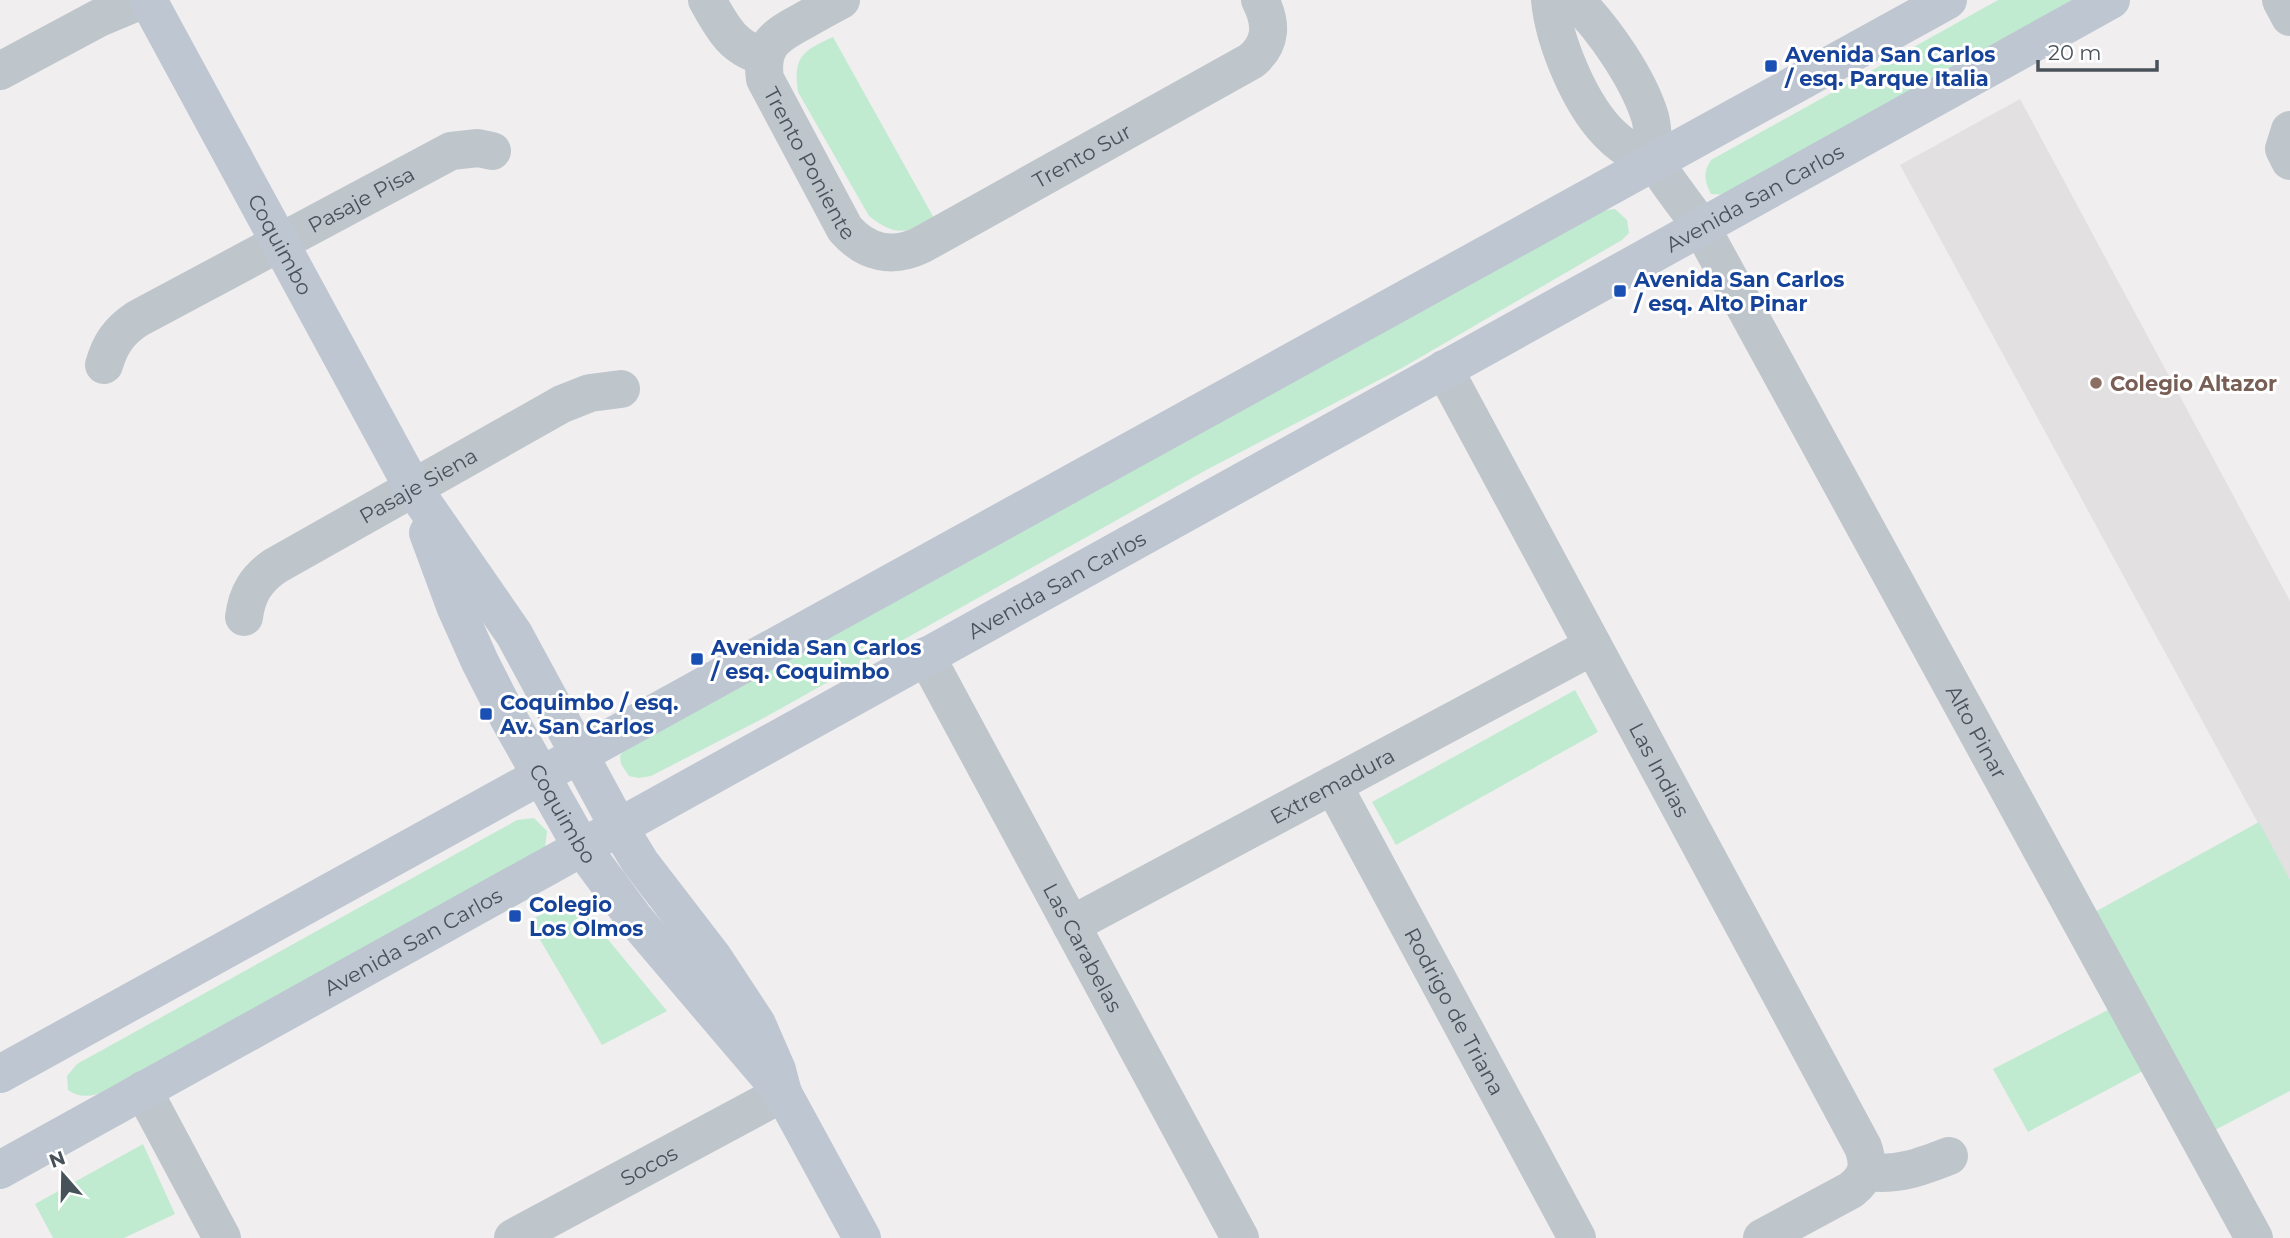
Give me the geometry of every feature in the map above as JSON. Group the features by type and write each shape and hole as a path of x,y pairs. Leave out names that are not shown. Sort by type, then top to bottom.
{"main road":[{"name":"Coquimbo","path":"148,0 412,488 514,634 640,862 713,957 750,1012 769,1048 783,1093 862,1238"},
{"path":"0,1074 1948,0"},
{"name":"Avenida San Carlos","path":"0,1170 2111,0"},
{"name":"Coquimbo","path":"412,488 460,617 509,719 581,846 634,918 783,1093"}],"street":[{"path":"0,71 99,18 142,0"},
{"name":"Trento Poniente","path":"707,0 727,36 751,53 764,56 765,79 770,90 845,229 868,249 883,253"},
{"path":"764,56 778,34 841,0"},
{"name":"Trento Sur","path":"883,253 909,250 921,245 1251,61 1260,54 1268,38 1269,23 1260,0"},
{"path":"1550,0 1564,56 1594,115 1615,139 1634,153 1655,161 1655,139 1642,98 1605,34 1575,0"},
{"path":"2281,0 2290,17"},
{"path":"2290,130 2284,149 2290,161"},
{"name":"Pasaje Pisa","path":"104,366 114,340 124,328 451,151 478,148 492,150"},
{"name":"Alto Pinar","path":"1655,161 1701,227 2254,1238"},
{"name":"Las Indias","path":"1444,369 1863,1147 1868,1159 1866,1172"},
{"name":"Pasaje Siena","path":"244,617 246,601 254,585 263,574 275,566 562,404 590,393 621,389"},
{"name":"Extremadura","path":"1072,925 1593,646"},
{"name":"Las Carabelas","path":"926,656 1240,1238"},
{"name":"Rodrigo de Triana","path":"1333,785 1577,1238"},
{"path":"143,1090 222,1238"},
{"name":"Socos","path":"513,1238 783,1093"},
{"path":"1762,1238 1851,1190 1866,1172 1898,1173 1949,1156"}],"shaded area":[{"name":"Colegio Altazor","path":"2020,99 2290,601 2290,882 1900,165"}],"green space":[{"path":"1998,0 2077,0 1728,195 1711,194 1705,177 1711,160"},
{"path":"833,37 935,220 900,231 886,227 869,216 798,92 797,71 802,57 807,51"},
{"path":"1615,209 1627,220 1629,233 1622,240 1402,368 1208,469 760,720 651,776 629,776 621,764 620,756 630,741 1600,211"},
{"path":"1575,690 1598,732 1396,845 1372,802"},
{"path":"534,818 547,831 545,848 109,1091 83,1096 68,1090 67,1076 77,1064 517,820"},
{"path":"2259,822 2290,880 2290,1091 2213,1131 2171,1056 2028,1132 1993,1069 2137,995 2093,913"},
{"path":"573,897 667,1011 602,1045 529,921"},
{"path":"143,1144 175,1214 124,1238 53,1238 35,1204"}],"place":[{"name":"Avenida San Carlos / esq. Parque Italia","path":"1771,66"},
{"name":"Avenida San Carlos / esq. Alto Pinar","path":"1620,291"},
{"name":"Colegio Altazor","path":"2096,383"},
{"name":"Avenida San Carlos / esq. Coquimbo","path":"697,659"},
{"name":"Coquimbo / esq. Av. San Carlos","path":"486,714"},
{"name":"Colegio Los Olmos","path":"515,916"}]}
